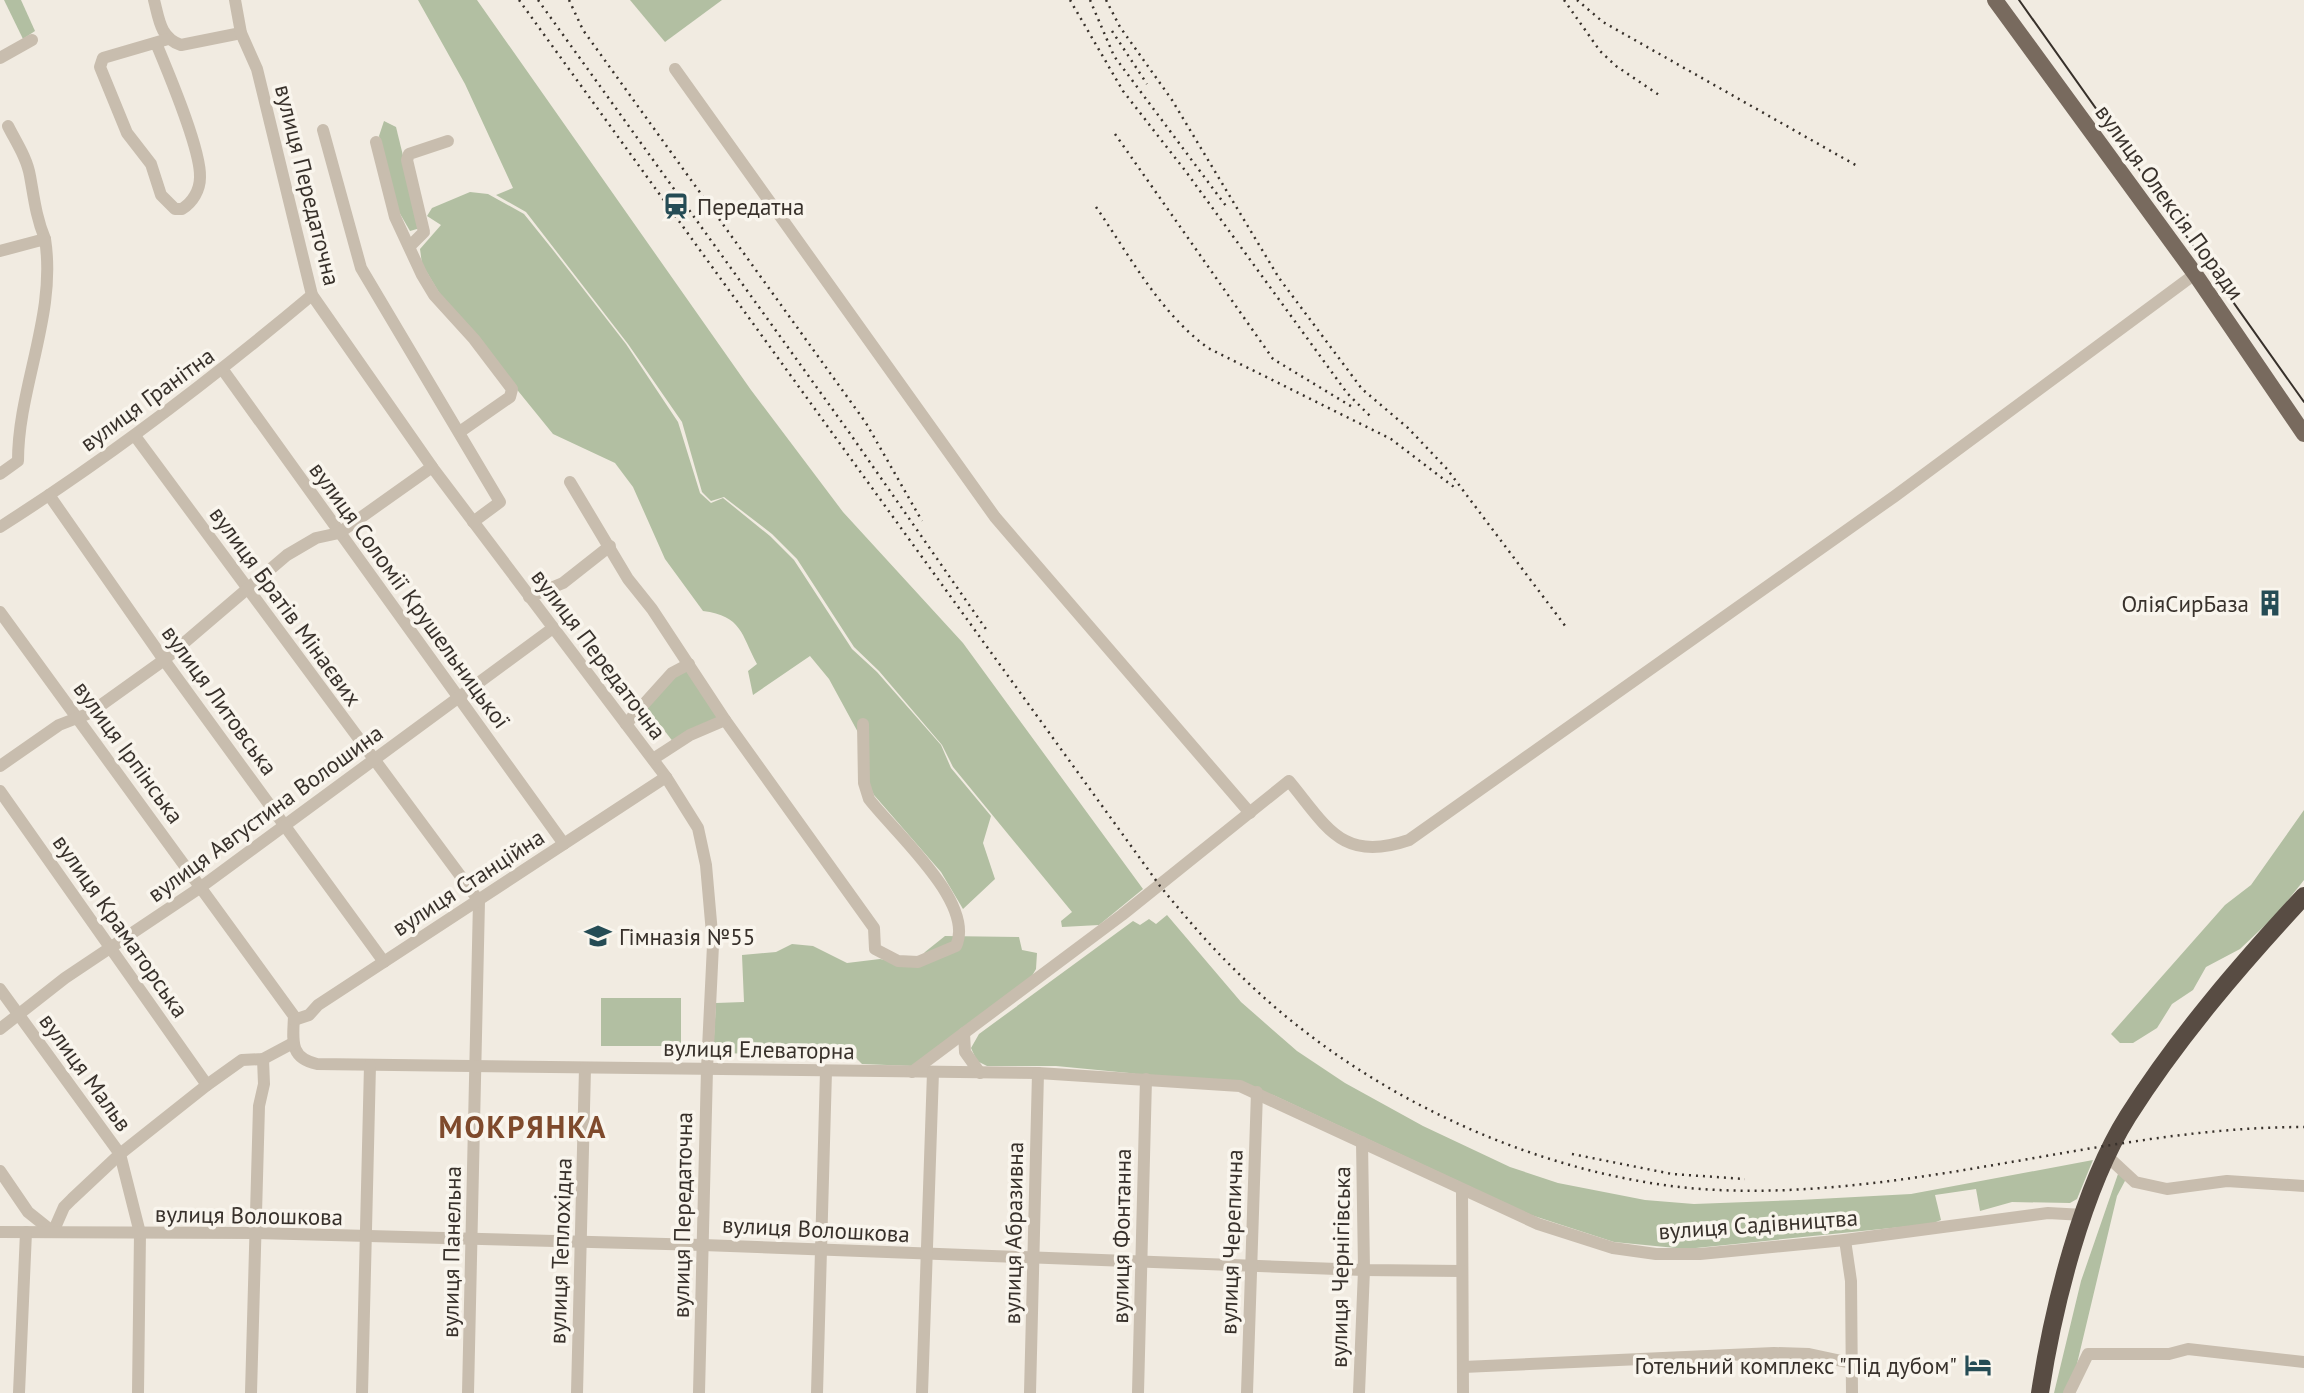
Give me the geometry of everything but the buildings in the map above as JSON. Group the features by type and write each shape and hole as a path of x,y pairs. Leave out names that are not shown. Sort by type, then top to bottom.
{"highway":[{"path":"2040,1393 2048,1341 2084,1215 2107,1156 2128,1116 2243,963 2304,896"}],"main road":[{"name":"вулиця Олексія Поради","path":"1995,0 2195,274 2304,433"}],"street":[{"path":"154,0 162,30 162,41 198,159 200,181 197,191 182,209 175,209 161,195 151,164 127,133 100,67 103,58 162,41 181,45 242,33"},
{"name":"вулиця Передаточна","path":"235,0 242,33 257,69 312,295 432,467 653,759 698,828 706,865 713,945 707,1069 699,1393"},
{"path":"0,58 32,40"},
{"path":"675,69 995,517 1250,813"},
{"path":"0,474 18,461 19,425 40,327 47,263 45,239 34,211 31,178 8,125"},
{"path":"323,130 361,268 461,431 500,502 473,522"},
{"path":"411,245 424,232 407,160 409,154 448,141"},
{"path":"376,142 395,217 434,295 474,339 512,389 510,397 461,431"},
{"path":"0,251 45,239"},
{"path":"912,1072 1122,915 1289,781 1336,837 1357,847 1391,846 1409,840 1895,496 2195,274"},
{"name":"вулиця Гранітна","path":"0,527 135,436 223,370 312,295"},
{"name":"вулиця Соломії Крушельницької","path":"223,370 564,844"},
{"name":"вулиця Братів Мінаєвих","path":"135,436 478,901"},
{"path":"0,766 58,724 79,718 164,660 302,545 316,538 339,533 432,467"},
{"path":"570,482 628,579 874,928 875,950 898,961 918,962 956,946 961,934 960,921 940,881 869,799 864,783 863,724"},
{"name":"вулиця Литовська","path":"49,495 164,660 384,962"},
{"path":"529,597 563,583 610,546"},
{"name":"вулиця Ірпінська","path":"0,612 201,887 294,1020"},
{"name":"вулиця Августина Волошина","path":"0,1029 65,978 201,887 553,628"},
{"path":"626,724 672,673 689,664"},
{"path":"653,759 690,735 725,720"},
{"name":"вулиця Станційна","path":"294,1020 309,1015 318,1005 666,777"},
{"name":"вулиця Краматорська","path":"0,791 207,1085"},
{"name":"вулиця Панельна","path":"468,1393 478,901"},
{"name":"вулиця Мальв","path":"0,989 120,1154 140,1233 138,1393"},
{"path":"0,1171 28,1212 53,1232 65,1207 120,1154 207,1085 242,1060 263,1059 293,1043 294,1020"},
{"path":"964,1033 965,1052 980,1073"},
{"name":"вулиця Елеваторна","path":"293,1043 295,1054 304,1061 370,1065 1038,1073 1240,1086 1257,1092"},
{"path":"251,1393 259,1106 264,1084 263,1059"},
{"path":"362,1393 370,1065"},
{"name":"вулиця Теплохідна","path":"576,1393 585,1068"},
{"path":"817,1393 826,1071"},
{"path":"922,1393 933,1072"},
{"name":"вулиця Абразивна","path":"1030,1393 1038,1073"},
{"name":"вулиця Фонтанна","path":"1138,1393 1146,1079"},
{"name":"вулиця Садівництва","path":"1257,1092 1462,1190 1577,1238 1656,1254 1700,1254 1845,1240 2048,1213 2084,1215"},
{"name":"вулиця Черепична","path":"1247,1393 1257,1092"},
{"name":"вулиця Чернігівська","path":"1359,1393 1364,1270 1362,1142"},
{"path":"2107,1156 2135,1182 2167,1189 2227,1181 2304,1186"},
{"path":"1462,1190 1462,1393"},
{"name":"вулиця Волошкова","path":"0,1232 257,1233 582,1244 703,1245 1364,1270 1462,1270"},
{"path":"19,1393 26,1232"},
{"path":"1845,1240 1851,1281 1852,1393"},
{"path":"2069,1393 2088,1354 2157,1354 2188,1349 2304,1362"},
{"path":"1463,1367 1774,1353 1808,1354 1851,1363"}],"green space":[{"path":"4,0 21,0 35,31 23,39"},
{"path":"418,0 477,0 751,390 843,512 963,643 1143,889 1099,925 1062,927 1061,921 1072,912 953,767 942,745 879,671 854,647 797,559 772,534 724,497 711,501 702,492 682,422 628,344 526,212 496,195 513,188 465,84"},
{"path":"630,0 722,0 665,42"},
{"path":"384,121 396,127 417,213 417,229 410,231 399,212 379,136"},
{"path":"470,192 488,194 524,214 626,344 678,422 700,493 711,503 723,498 770,536 794,560 852,649 877,672 941,745 951,768 991,816 983,843 995,879 963,909 941,872 874,795 859,767 860,736 829,679 810,656 753,695 748,671 757,664 739,628 726,617 703,611 665,559 633,487 615,463 553,434 441,296 422,264 420,249 441,225 427,216 432,208"},
{"path":"687,670 718,718 674,743 647,708 678,674"},
{"path":"2304,810 2304,880 2278,913 2240,949 2206,967 2193,990 2172,1004 2157,1028 2133,1043 2120,1043 2111,1034 2225,905 2251,885"},
{"path":"1167,915 1241,1002 1297,1051 1345,1083 1423,1126 1510,1167 1558,1183 1645,1200 1694,1204 1799,1200 1911,1194 2093,1160 2077,1199 2070,1203 2012,1202 1980,1211 1976,1189 1935,1195 1941,1220 1931,1224 1686,1249 1614,1242 1531,1215 1273,1095 1129,1073 1056,1066 987,1066 977,1061 971,1048 979,1034 1133,921 1140,925 1149,919 1156,924"},
{"path":"945,936 1019,937 1022,950 1037,953 1036,969 1029,981 912,1066 862,1064 843,1045 824,1045 823,1055 713,1053 716,1003 744,1002 742,955 776,952 792,944 813,946 847,963 880,959 914,965"},
{"path":"601,998 681,998 681,1046 601,1046"},
{"path":"2118,1174 2126,1179 2117,1196 2070,1393 2054,1393 2081,1281"}],"tram line":[{"path":"2019,0 2304,402"}],"railway":[{"path":"519,0 1160,886 1215,950 1280,1011 1328,1049 1380,1083 1435,1113 1551,1159 1611,1175 1671,1186 1719,1190 1792,1190 1864,1184 2138,1141 2248,1129 2304,1127"},
{"path":"538,0 851,435 988,632"},
{"path":"569,0 583,30 866,423 922,521"},
{"path":"1070,0 1123,91 1187,173 1347,393 1371,417"},
{"path":"1090,0 1114,56 1226,206"},
{"path":"1106,0 1120,27 1172,100 1279,278 1362,389 1408,428 1447,469 1566,627"},
{"path":"1564,0 1600,51 1616,66 1662,97"},
{"path":"1577,0 1603,22 1859,167"},
{"path":"1112,31 1147,84"},
{"path":"1115,134 1273,359 1354,408"},
{"path":"1096,207 1160,300 1175,318 1208,348 1391,439 1454,487"},
{"path":"1572,1154 1672,1174 1745,1179"}],"place":[{"name":"Передатна","path":"676,206"},
{"name":"ОліяСирБаза","path":"2270,603"},
{"name":"Гімназія №55","path":"598,936"},
{"name":"Готельний комплекс \"Під дубом\"","path":"1978,1365"}],"district":[{"name":"МОКРЯНКА","path":"523,1126"}]}
